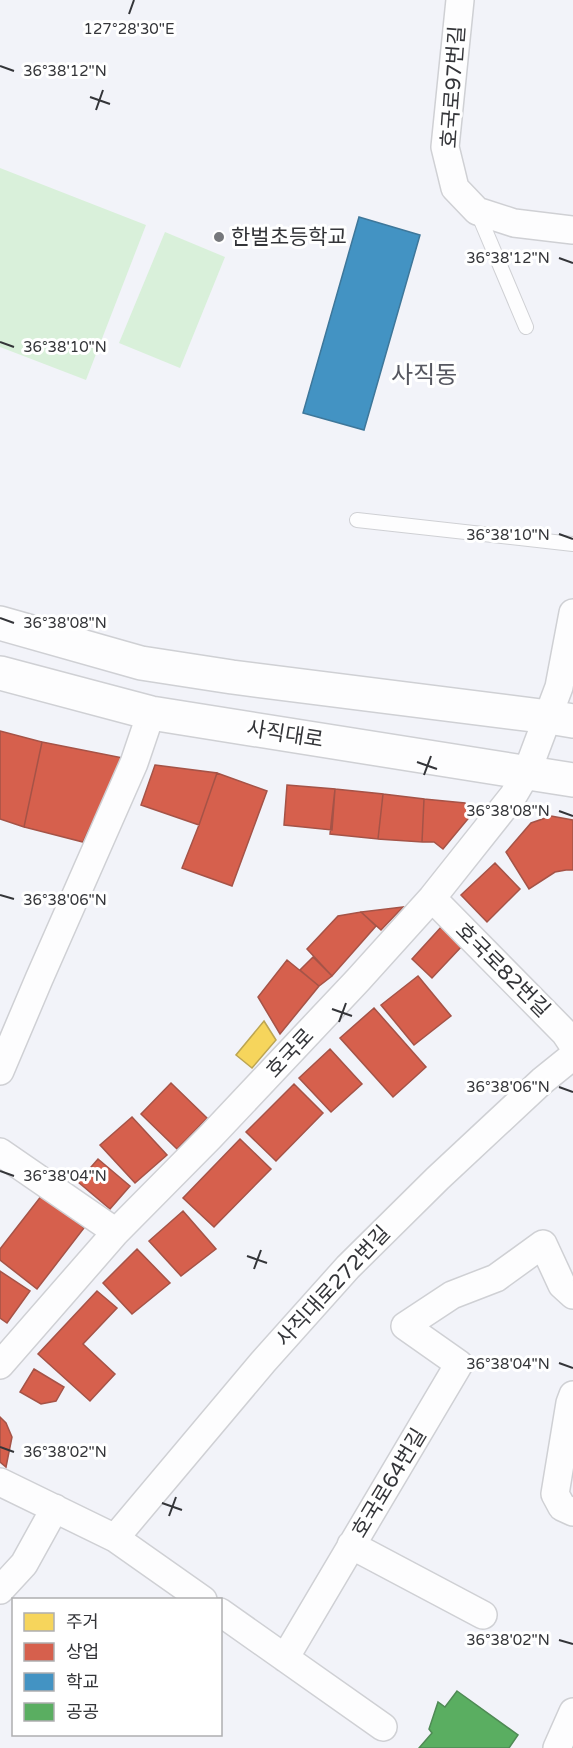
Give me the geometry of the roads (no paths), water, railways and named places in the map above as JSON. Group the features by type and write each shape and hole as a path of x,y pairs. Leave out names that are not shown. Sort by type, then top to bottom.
{"main road":[{"path":"0,624 141,663 232,678 561,719"},
{"name":"사직대로","path":"0,673 151,713 573,780"}],"street":[{"name":"호국로97번길","path":"460,0 445,147 455,188 477,211 514,223 573,230"},
{"name":"호국로","path":"0,1365 116,1232 210,1137 432,898 513,796 561,719 559,687 573,613"},
{"path":"0,1071 134,763 151,713"},
{"name":"호국로82번길","path":"432,898 565,1032 573,1045"},
{"name":"사직대로272번길","path":"116,1538 263,1362 348,1267 438,1178 573,1056"},
{"path":"0,1152 116,1232"},
{"name":"호국로64번길","path":"285,1658 459,1364 405,1326 452,1295 496,1278 543,1244 562,1285 573,1295"},
{"path":"573,1395 555,1494 562,1507 573,1512"},
{"path":"0,1482 116,1538 202,1598"},
{"path":"0,1590 24,1564 55,1508"},
{"path":"351,1545 483,1615"},
{"path":"222,1613 383,1727"},
{"path":"556,1748 573,1712"}],"lane":[{"path":"477,211 526,327"},
{"path":"357,520 573,544"}],"place":[{"name":"한벌초등학교","path":"219,237"}],"district":[{"name":"사직동","path":"424,375"}]}
